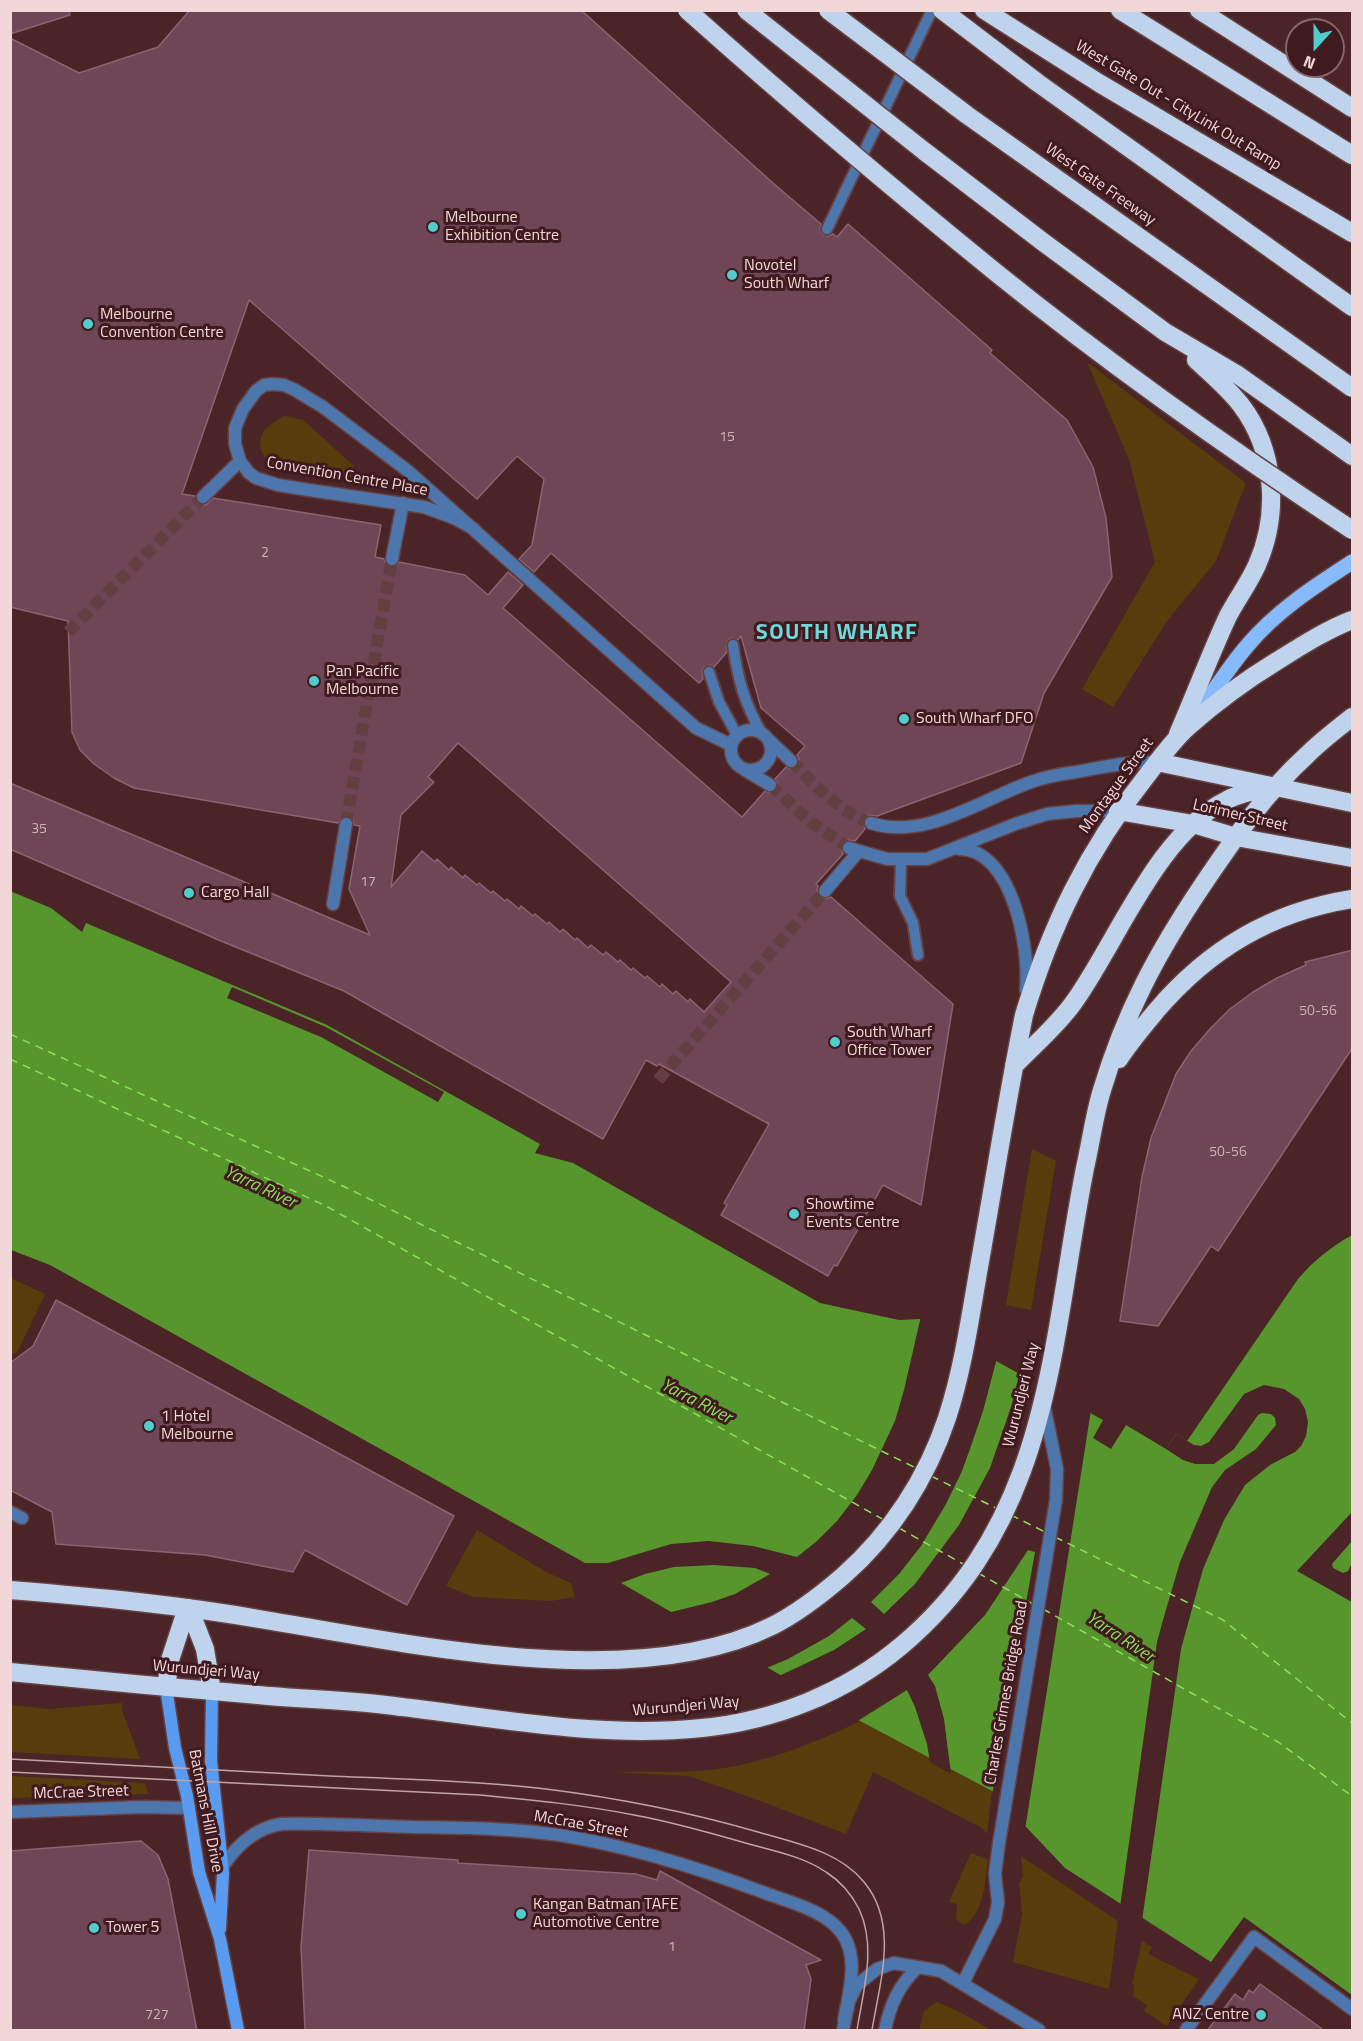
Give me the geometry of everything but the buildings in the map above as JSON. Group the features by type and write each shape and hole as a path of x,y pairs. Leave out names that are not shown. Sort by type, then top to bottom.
{"highway":[{"path":"687,10 793,104 1000,275 1117,365 1235,451 1353,530"},
{"path":"746,10 924,151 1131,308 1238,375 1353,456"},
{"name":"West Gate Freeway","path":"828,10 967,115 1353,388"},
{"name":"West Gate Out - CityLink Out Ramp","path":"984,10 1099,83 1353,233"},
{"path":"1120,10 1353,155"},
{"path":"1199,10 1353,108"},
{"path":"933,12 1038,83 1353,307"},
{"path":"1166,332 1222,383 1240,404 1255,427 1271,481 1268,534 1257,564 1229,615 1175,740"},
{"path":"1188,726 1253,676 1302,645 1353,620"},
{"path":"1100,1095 1130,1009 1152,965 1183,915 1236,837 1275,787 1306,755 1353,717"},
{"name":"Montague Street","path":"188,1608 435,1648 599,1660 636,1658 699,1650 769,1628 798,1612 857,1563 879,1540 917,1484 947,1417 970,1321 1014,1066 1024,1015 1036,973 1059,916 1089,857 1118,812 1188,726"},
{"path":"1157,762 1353,803"},
{"path":"1014,1066 1073,1003 1152,876 1182,835 1226,800 1275,787"},
{"name":"Lorimer Street","path":"1118,812 1193,824 1236,837 1353,858"},
{"path":"1100,1095 1127,1047 1169,996 1226,946 1252,930 1279,918 1327,903 1353,899"},
{"name":"Wurundjeri Way","path":"10,1672 379,1704 601,1731 704,1728 749,1721 785,1711 830,1693 890,1655 932,1618 959,1588 977,1563 1010,1504 1034,1436 1043,1402 1100,1095"},
{"path":"10,1590 112,1598 188,1608"},
{"path":"166,1687 170,1659 188,1608"},
{"path":"188,1608 206,1649 212,1691"}],"main road":[{"name":"Montague Street","path":"1188,726 1248,645 1276,615 1312,588 1353,562"}],"street":[{"name":"Convention Centre Place","path":"474,530 440,512 403,503 353,498 265,481 249,473 240,460 234,437 235,428 249,398 264,386 284,385 323,407 380,448 474,530 696,728 734,740"},
{"path":"203,497 240,460"},
{"path":"392,559 403,503"},
{"path":"770,785 734,762 732,757 734,740 749,730 764,736 791,761"},
{"path":"745,770 761,768 769,759 771,748 764,736"},
{"path":"871,823 904,828 938,822 1034,781 1123,762 1157,762"},
{"path":"825,891 854,850 886,859 927,859 1047,814 1076,811 1118,812"},
{"path":"333,904 346,824"},
{"path":"955,849 976,850 986,857 1008,888 1018,917 1025,951 1027,978 1024,1015"},
{"name":"Charles Grimes Bridge Road","path":"963,1983 995,1920 998,1902 995,1874 999,1842 1056,1500 1058,1469 1043,1402"},
{"path":"10,1512 22,1518"},
{"name":"Batmans Hill Drive","path":"166,1687 175,1748 189,1808 199,1872 220,1939 237,2031"},
{"name":"Batmans Hill Drive","path":"212,1691 211,1761 223,1866 220,1939"},
{"name":"McCrae Street","path":"10,1812 189,1808"},
{"name":"McCrae Street","path":"223,1866 247,1839 281,1824 515,1830 557,1835 626,1849 736,1882 794,1904 830,1921 843,1934 852,1962 843,2025"},
{"path":"1186,2031 1254,1937 1353,2009"},
{"path":"843,2025 852,1994 865,1977 889,1964 903,1963 941,1971 1039,2031"},
{"path":"885,2031 888,2015 899,1988 918,1967"}],"lane":[{"path":"827,229 933,12"},
{"path":"733,645 742,691 748,708 764,736"},
{"path":"709,672 734,740"},
{"path":"901,860 900,896 913,922 918,955"}],"shaded area":[{"path":"1087,362 1246,483 1216,561 1167,621 1113,707 1082,689 1155,562 1129,459"},
{"path":"285,416 303,420 354,466 354,477 349,479 278,468 269,461 260,447 260,440 268,426"},
{"path":"1032,1149 1056,1161 1031,1310 1006,1305"},
{"path":"11,1278 45,1294 18,1351 11,1356"},
{"path":"477,1530 546,1572 571,1583 575,1597 551,1601 473,1597 446,1586"},
{"path":"122,1703 122,1710 140,1759 11,1752 11,1705 50,1709"},
{"path":"860,1721 992,1791 987,1834 982,1828 873,1772 846,1834 689,1776 612,1772 710,1770 729,1767 787,1752"},
{"path":"11,1776 145,1783 148,1794 11,1798"},
{"path":"971,1853 988,1860 983,1896 976,1912 964,1925 956,1919 957,1904 949,1902"},
{"path":"1021,1856 1118,1921 1109,1989 1013,1962 1022,1914 1019,1883 1023,1877"},
{"path":"1142,1941 1152,1947 1148,1954 1199,1979 1167,2026 1144,2011 1147,2005 1133,1996 1134,1985 1132,1984"},
{"path":"937,2002 991,2030 919,2030 924,2011"}],"water":[{"name":"Yarra River","path":"10,891 51,908 82,932 86,923 327,1025 540,1144 535,1153 573,1163 820,1303 899,1320 920,1319 1103,1420 1093,1438 1111,1449 1126,1425 1166,1449 1176,1434 1187,1441 1298,1279 1323,1254 1352,1235 1352,1995 1244,1917 1211,1962 1065,1868 992,1791 860,1721 621,1583 50,1265 11,1250"}],"pier":[{"path":"232,987 326,1027 444,1092 438,1102 321,1037 227,998"},
{"path":"921,1316 997,1358 971,1446 946,1504 921,1546 899,1574 871,1602 884,1614 915,1584 959,1525 990,1468 1011,1407 1020,1371 1091,1410 1025,1830 992,1795 1035,1552 1028,1550 985,1615 928,1675 935,1686 944,1719 951,1774 930,1762 927,1744 907,1690 856,1722 777,1677 834,1650 866,1629 852,1618 829,1636 788,1659 764,1669 667,1613 735,1594 770,1574 755,1568 714,1565 674,1567 621,1583 582,1563 608,1563 671,1544 709,1541 753,1546 797,1557 837,1521 872,1470 895,1421"},
{"path":"1264,1385 1284,1389 1299,1399 1305,1409 1308,1422 1306,1436 1295,1452 1270,1465 1245,1485 1224,1520 1203,1569 1181,1649 1142,1921 1120,1907 1157,1642 1180,1562 1212,1487 1225,1470 1256,1449 1276,1425 1275,1418 1271,1414 1258,1415 1234,1449 1214,1464 1195,1464 1183,1460 1166,1449 1176,1434 1194,1445 1201,1446 1209,1442 1244,1394"},
{"path":"1352,1512 1352,1541 1332,1564 1333,1568 1343,1573 1348,1571 1352,1563 1352,1602 1297,1571"}],"ferry route":[{"path":"10,1034 345,1187 916,1468"},
{"path":"10,1059 326,1206 884,1520"},
{"path":"931,1476 996,1508"},
{"path":"1011,1515 1045,1532"},
{"path":"899,1528 963,1564"},
{"path":"1055,1537 1223,1620 1352,1723"},
{"path":"978,1573 1033,1604"},
{"path":"1043,1609 1278,1742 1352,1796"}],"tunnel":[{"path":"68,632 203,497"},
{"path":"346,824 392,559"},
{"path":"791,761 837,804 871,823"},
{"path":"770,785 812,823 849,848"},
{"path":"658,1080 825,891"}],"tram line":[{"path":"10,1759 492,1784 546,1789 627,1801 680,1812 801,1844 829,1855 854,1871 875,1898 884,1934 884,1953 872,2030"},
{"path":"10,1772 480,1795 538,1801 596,1808 649,1818 789,1855 808,1862 831,1876 845,1889 859,1909 867,1938 868,1954 857,2030"}],"place":[{"name":"Melbourne Exhibition Centre","path":"433,227"},
{"name":"Novotel South Wharf","path":"732,275"},
{"name":"Melbourne Convention Centre","path":"88,324"},
{"name":"Pan Pacific Melbourne","path":"314,681"},
{"name":"South Wharf DFO","path":"904,719"},
{"name":"Cargo Hall","path":"189,893"},
{"name":"South Wharf Office Tower","path":"835,1042"},
{"name":"Showtime Events Centre","path":"794,1214"},
{"name":"1 Hotel Melbourne","path":"149,1426"},
{"name":"Kangan Batman TAFE Automotive Centre","path":"521,1914"},
{"name":"Tower 5","path":"94,1928"},
{"name":"ANZ Centre","path":"1261,2015"}],"district":[{"name":"SOUTH WHARF","path":"837,634"}]}
